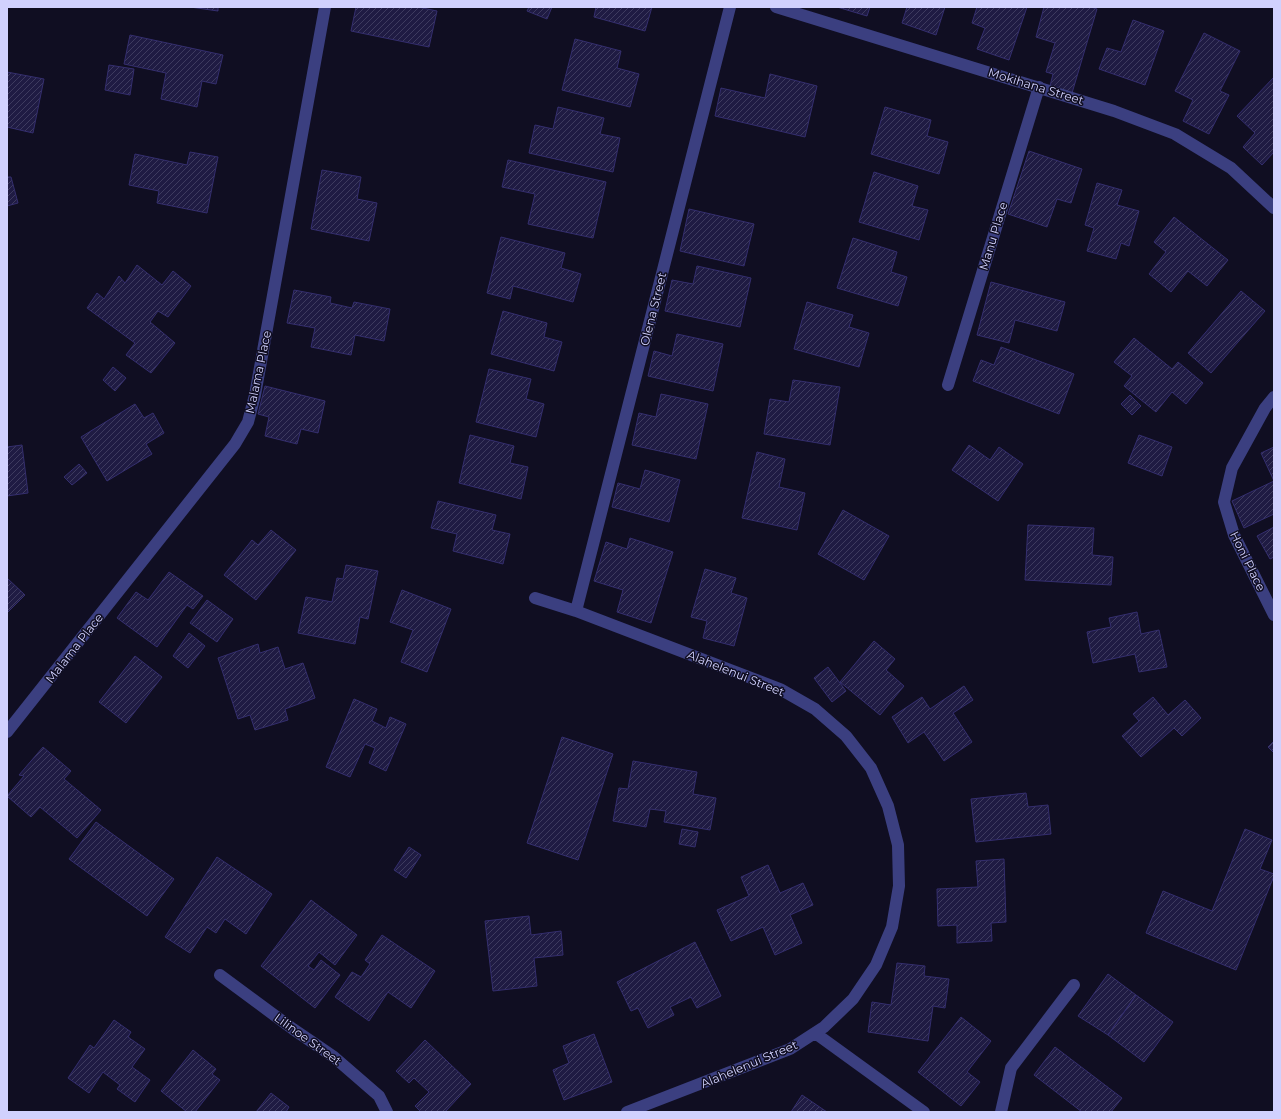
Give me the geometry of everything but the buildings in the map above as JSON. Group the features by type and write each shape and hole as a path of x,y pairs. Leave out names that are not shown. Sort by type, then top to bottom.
{"street":[{"name":"Malama Place","path":"7,732 235,444 248,422 255,395 325,7"},
{"name":"Olena Street","path":"576,612 730,7"},
{"name":"Mokihana Street","path":"776,7 1039,87 1114,111 1175,134 1231,168 1274,208"},
{"name":"Manu Place","path":"948,385 1039,87"},
{"name":"Honi Place","path":"1274,398 1265,408 1232,468 1224,502 1234,535 1274,615"},
{"name":"Alahelenui Street","path":"535,598 780,689 815,709 846,736 871,768 888,806 898,845 899,886 892,927 876,965 853,999 824,1027 790,1049 627,1112"},
{"name":"Lilinoe Street","path":"220,975 293,1029 334,1057 379,1096 387,1112"},
{"path":"1001,1112 1011,1068 1074,985"},
{"path":"815,1033 924,1112"}]}
